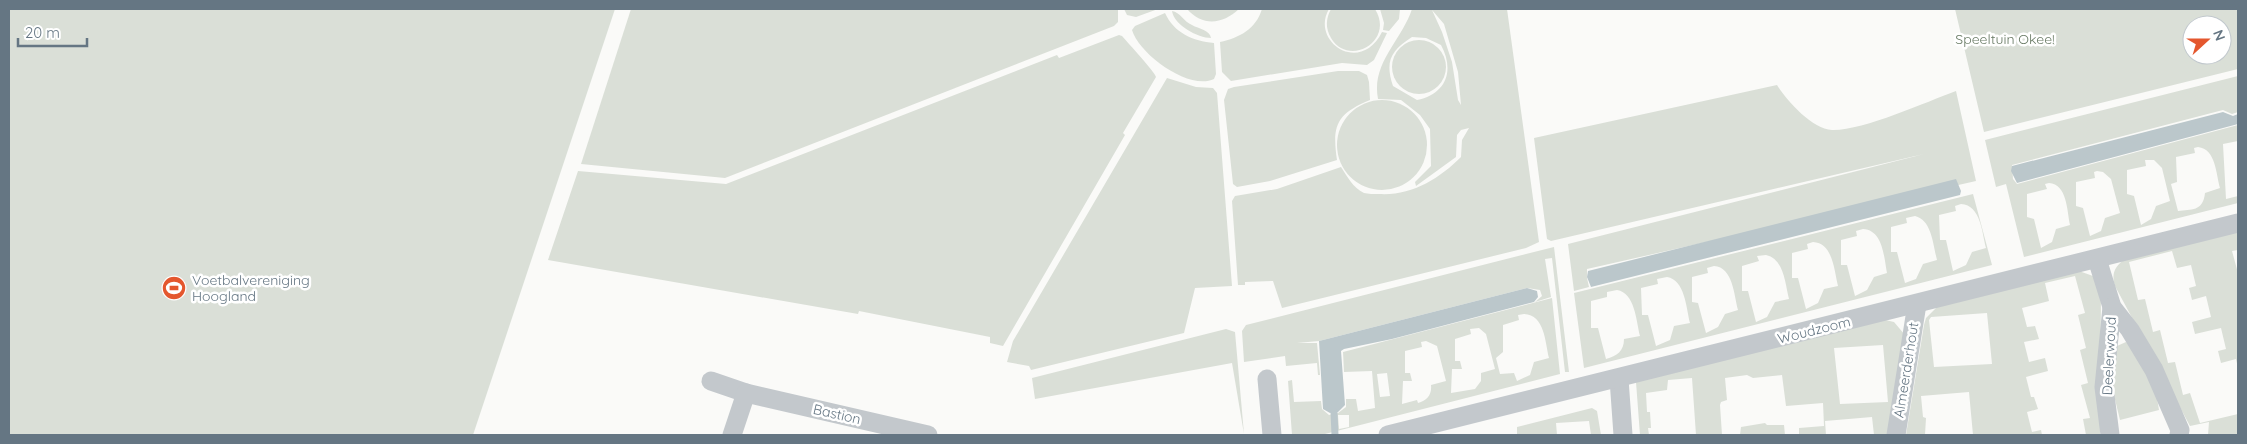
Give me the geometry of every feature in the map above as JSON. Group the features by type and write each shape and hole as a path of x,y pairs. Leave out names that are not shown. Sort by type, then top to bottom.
{"street":[{"name":"Woudzoom","path":"1397,434 2238,223"},
{"name":"Deelerwoud","path":"2097,258 2112,307 2130,330 2154,370 2180,430 2179,435"},
{"name":"Almeerderhout","path":"1896,435 1916,304"},
{"name":"Deelerwoud","path":"2110,435 2104,387 2112,307"},
{"path":"1618,379 1623,435"},
{"path":"1268,380 1272,435"},
{"name":"Bastion","path":"711,381 746,393 895,432 928,435"},
{"path":"732,435 746,393"}],"green space":[{"name":"Voetbalvereniging Hoogland","path":"9,9 615,9 473,435 9,435"},
{"path":"631,9 1118,9 1118,22 1114,26 725,178 581,164"},
{"path":"1124,9 1158,9 1136,17 1127,15"},
{"path":"1187,9 1239,9 1226,18 1206,21 1193,15"},
{"path":"1262,9 1329,9 1325,21 1326,32 1332,42 1340,49 1351,52 1362,51 1373,45 1382,32 1387,33 1374,60 1367,65 1342,63 1231,81 1222,72 1220,42 1234,38 1246,31 1256,22"},
{"path":"1331,9 1375,9 1380,21 1379,31 1375,40 1367,47 1358,50 1348,51 1339,47 1331,38 1327,27 1327,19"},
{"path":"1380,9 1400,9 1399,19 1389,31 1383,30 1384,23"},
{"path":"1412,9 1507,9 1539,242 1526,248 1282,308 1273,281 1245,282 1245,285 1238,285 1232,201 1235,196 1277,189 1341,167 1353,185 1360,191 1373,194 1391,194 1413,189 1434,179 1461,157 1462,140 1469,128 1461,130 1457,135 1456,157 1416,186 1415,182 1431,166 1430,129 1420,115 1401,100 1378,99 1377,86 1383,63","holes":["1432,10 1444,24 1458,72 1461,105 1458,100 1452,62","1412,37 1426,38 1441,45 1447,64 1445,80 1441,87 1435,93 1417,100 1393,86 1390,70 1391,58 1394,52"]},
{"name":"Speeltuin Okee!","path":"1955,9 2238,9 2238,69 1984,132"},
{"path":"1172,11 1189,24 1206,31 1211,38 1200,36 1187,30 1177,21"},
{"path":"1165,13 1174,26 1185,35 1214,43 1216,74 1214,79 1204,81 1192,80 1179,75 1166,68 1144,49 1132,30 1135,26"},
{"path":"1119,35 1141,57 1156,77 1123,133 1125,135 1003,346 990,343 990,337 859,311 858,314 548,260 578,171 726,184 1057,55 1059,58"},
{"path":"1414,40 1424,40 1434,44 1442,52 1446,67 1442,82 1434,90 1424,94 1414,94 1404,90 1396,82 1392,72 1392,62 1396,52 1404,44"},
{"path":"1338,71 1359,71 1367,75 1370,100 1350,110 1339,122 1335,138 1337,160 1270,181 1237,187 1233,184 1224,100 1228,89"},
{"path":"2238,76 2238,112 2232,114 2223,110 2012,165 2013,179 2017,184 2238,125 2238,141 2223,144 2226,199 2238,196 2238,203 2024,257 2006,184 1996,187 1985,140","holes":["2194,148 2204,149 2212,157 2220,188 2205,193 2202,204 2199,207 2178,211 2171,184 2177,182 2176,157 2195,153","2145,160 2154,160 2162,168 2170,201 2156,206 2151,219 2141,225 2134,196 2127,194 2127,170 2146,166","2094,172 2103,172 2111,179 2120,213 2105,218 2101,231 2090,236 2083,208 2076,206 2076,182 2095,178","2045,184 2055,184 2063,193 2070,225 2056,229 2052,242 2041,248 2034,219 2027,217 2027,194 2047,189"]},
{"path":"1167,78 1196,87 1213,88 1217,93 1232,286 1195,288 1184,333 1031,370 1029,366 1007,362 1013,341"},
{"path":"1777,85 1787,99 1808,120 1816,125 1832,130 1860,126 1877,121 1956,91 1976,181 1587,269 1589,287 1574,291 1568,244 1924,154 1551,241 1547,239 1534,138"},
{"path":"1382,100 1399,104 1414,113 1423,128 1427,145 1423,162 1414,177 1399,186 1382,190 1365,186 1350,177 1341,162 1337,145 1341,128 1350,113 1365,104"},
{"path":"1973,194 1992,265 1584,368 1574,293","holes":["1961,204 1973,209 1980,221 1986,248 1972,252 1966,265 1953,271 1946,240 1940,240 1939,215 1956,211 1955,206","1915,216 1925,222 1931,234 1937,260 1923,264 1916,279 1905,283 1897,252 1891,252 1891,227 1907,223 1906,218","1863,229 1875,234 1881,245 1887,273 1874,277 1867,290 1855,296 1847,265 1841,265 1841,240 1857,236 1856,231","1813,242 1825,247 1832,258 1838,286 1824,289 1818,303 1806,309 1798,278 1792,278 1792,253 1808,249 1807,244","1766,255 1777,261 1783,272 1789,299 1775,302 1767,317 1756,322 1748,291 1742,291 1742,266 1759,261 1757,256","1714,266 1725,271 1732,283 1738,310 1725,314 1718,327 1706,333 1698,303 1692,302 1692,277 1708,273 1707,268","1667,277 1678,283 1684,295 1690,323 1674,326 1670,340 1656,346 1648,315 1642,315 1641,288 1658,284 1657,279","1617,290 1628,296 1634,308 1640,336 1624,339 1623,347 1619,352 1606,359 1598,328 1591,328 1591,301 1607,297 1607,292"]},
{"path":"2238,231 2238,250 2232,251 2238,273 2238,368 2236,359 2221,363 2218,351 2226,349 2221,328 2195,334 2192,322 2211,317 2206,296 2192,300 2189,288 2196,286 2191,265 2177,268 2172,251 2129,262 2138,300 2145,299 2153,332 2160,330 2168,363 2175,362 2183,395 2190,393 2200,423 2238,414 2237,435 2208,435 2209,422 2190,426 2115,286 2114,274 2119,264 2126,258"},
{"path":"1554,247 1569,372 1565,372 1552,258 1545,259 1551,297 1535,302 1542,296 1540,290 1527,288 1319,341 1297,343 1317,343 1320,375 1318,375 1317,363 1286,366 1285,356 1244,362 1242,331 1246,325"},
{"path":"2079,271 2093,276 2101,290 2100,435 2086,435 2083,419 2090,418 2081,385 2088,383 2080,350 2086,348 2078,315 2085,313 2075,276 2045,283 2049,301 2022,308 2027,327 2035,326 2039,339 2024,342 2029,362 2045,358 2048,371 2026,377 2031,397 2034,397 2038,409 2027,412 2032,432 2041,430 2042,435 1973,435 1969,392 1921,396 1923,417 1926,418 1925,435 1906,435 1924,325 1926,318 1938,306","holes":["1987,313 1992,364 1934,367 1929,320 1931,317"]},
{"path":"1552,298 1560,374 1321,435 1292,435 1288,381 1292,380 1294,402 1321,401 1322,409 1329,415 1338,413 1346,407 1346,399 1356,399 1358,411 1375,408 1372,371 1344,372 1343,352","holes":["1518,315 1531,316 1540,324 1545,337 1549,358 1534,362 1530,375 1517,381 1514,373 1500,374 1496,358 1503,352 1503,325 1519,320","1479,328 1486,334 1495,369 1481,373 1481,381 1475,389 1451,393 1452,369 1462,369 1460,361 1455,361 1455,339 1471,334 1470,329","1426,341 1437,346 1446,381 1431,385 1430,394 1424,400 1418,403 1417,400 1402,404 1403,381 1412,381 1410,373 1405,373 1405,351 1422,347 1421,342","1387,373 1390,396 1380,397 1377,374","1338,415 1349,415 1349,427 1339,429"]},
{"path":"1881,319 1894,322 1905,335 1888,435 1874,435 1872,417 1825,421 1826,435 1799,435 1799,428 1824,426 1823,403 1786,406 1782,375 1753,378 1747,375 1725,378 1727,400 1721,402 1720,405 1722,435 1696,435 1692,378 1668,380 1667,390 1646,393 1647,412 1650,412 1651,428 1648,428 1649,435 1640,435 1636,382","holes":["1883,345 1888,402 1840,404 1834,348"]},
{"path":"1226,329 1235,332 1244,434 1232,363 1035,399 1032,378"},
{"path":"2126,342 2133,346 2156,392 2159,410 2120,420 2112,387 2117,346"},
{"path":"1592,408 1597,411 1601,435 1591,435 1589,421 1556,423 1557,435 1517,435 1517,427"},
{"path":"1765,423 1767,425 1784,425 1785,435 1740,435 1741,427"}],"shaded area":[{"path":"2223,112 2233,116 2238,114 2238,124 2017,183 2011,171 2012,166"},
{"path":"1956,179 1961,191 1960,195 1591,287 1587,277 1588,271"},
{"path":"1527,288 1537,291 1538,297 1534,302 1392,339 1344,349 1341,351 1345,405 1338,412 1330,413 1323,409 1319,341"}],"waterway":[{"path":"1334,412 1335,435"}],"place":[{"name":"Voetbalvereniging Hoogland","path":"174,288"}]}
